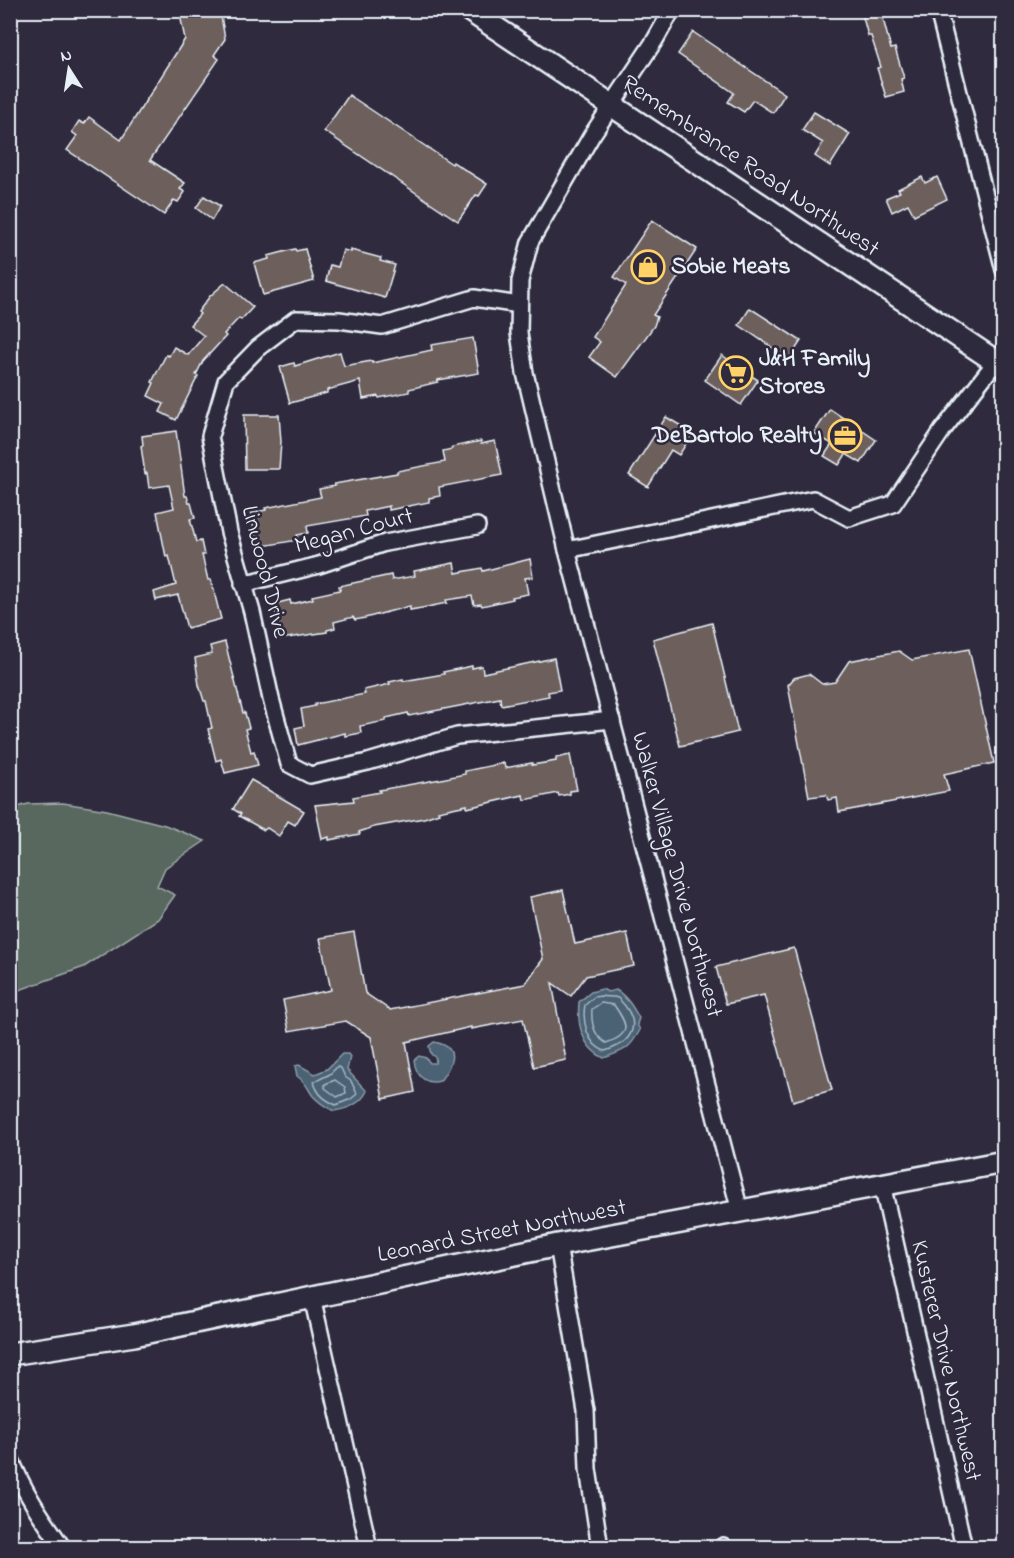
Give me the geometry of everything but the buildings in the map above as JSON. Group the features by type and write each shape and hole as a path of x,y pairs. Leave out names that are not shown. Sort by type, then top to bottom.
{"main road":[{"name":"Remembrance Road Northwest","path":"468,10 1001,360"},
{"name":"Leonard Street Northwest","path":"10,1353 134,1335 558,1245 1004,1162"}],"street":[{"name":"Walker Village Drive Northwest","path":"672,10 656,40 612,105 530,242 520,281 519,333 525,373 567,550 740,1211"},
{"path":"938,10 1004,270"},
{"name":"Linwood Drive","path":"519,305 474,298 382,326 339,320 296,319 258,348 226,381 210,436 229,532 252,612 271,699 289,764 310,775 368,762 456,736 612,720"},
{"path":"567,550 813,499 849,518 893,504 942,431 1001,360"},
{"name":"Megan Court","path":"243,584 319,565 385,543 477,526"},
{"name":"Kusterer Drive Northwest","path":"882,1184 964,1548"},
{"path":"558,1245 585,1402 590,1492 600,1548"},
{"path":"312,1297 369,1548"},
{"path":"10,1457 18,1478 34,1507 63,1548"}],"green space":[{"path":"63,803 107,810 165,825 205,841 165,868 157,886 175,895 158,919 84,967 11,993 11,809 28,804"}],"water":[{"path":"602,989 608,992 616,990 627,999 639,1018 637,1024 640,1030 626,1048 604,1058 586,1042 579,1019 579,1002 591,992"},
{"path":"434,1042 448,1048 452,1058 440,1081 430,1082 419,1075 414,1060 419,1056 426,1058 430,1063 435,1063 436,1058 431,1054 429,1046"},
{"path":"342,1054 348,1054 350,1057 347,1070 367,1091 353,1105 334,1111 313,1096 305,1083 297,1076 295,1066 299,1065 315,1074 327,1069"}],"place":[{"name":"Sobie Meats","path":"648,267"},
{"name":"J&H Family Stores","path":"736,373"},
{"name":"DeBartolo Realty","path":"845,436"}]}
